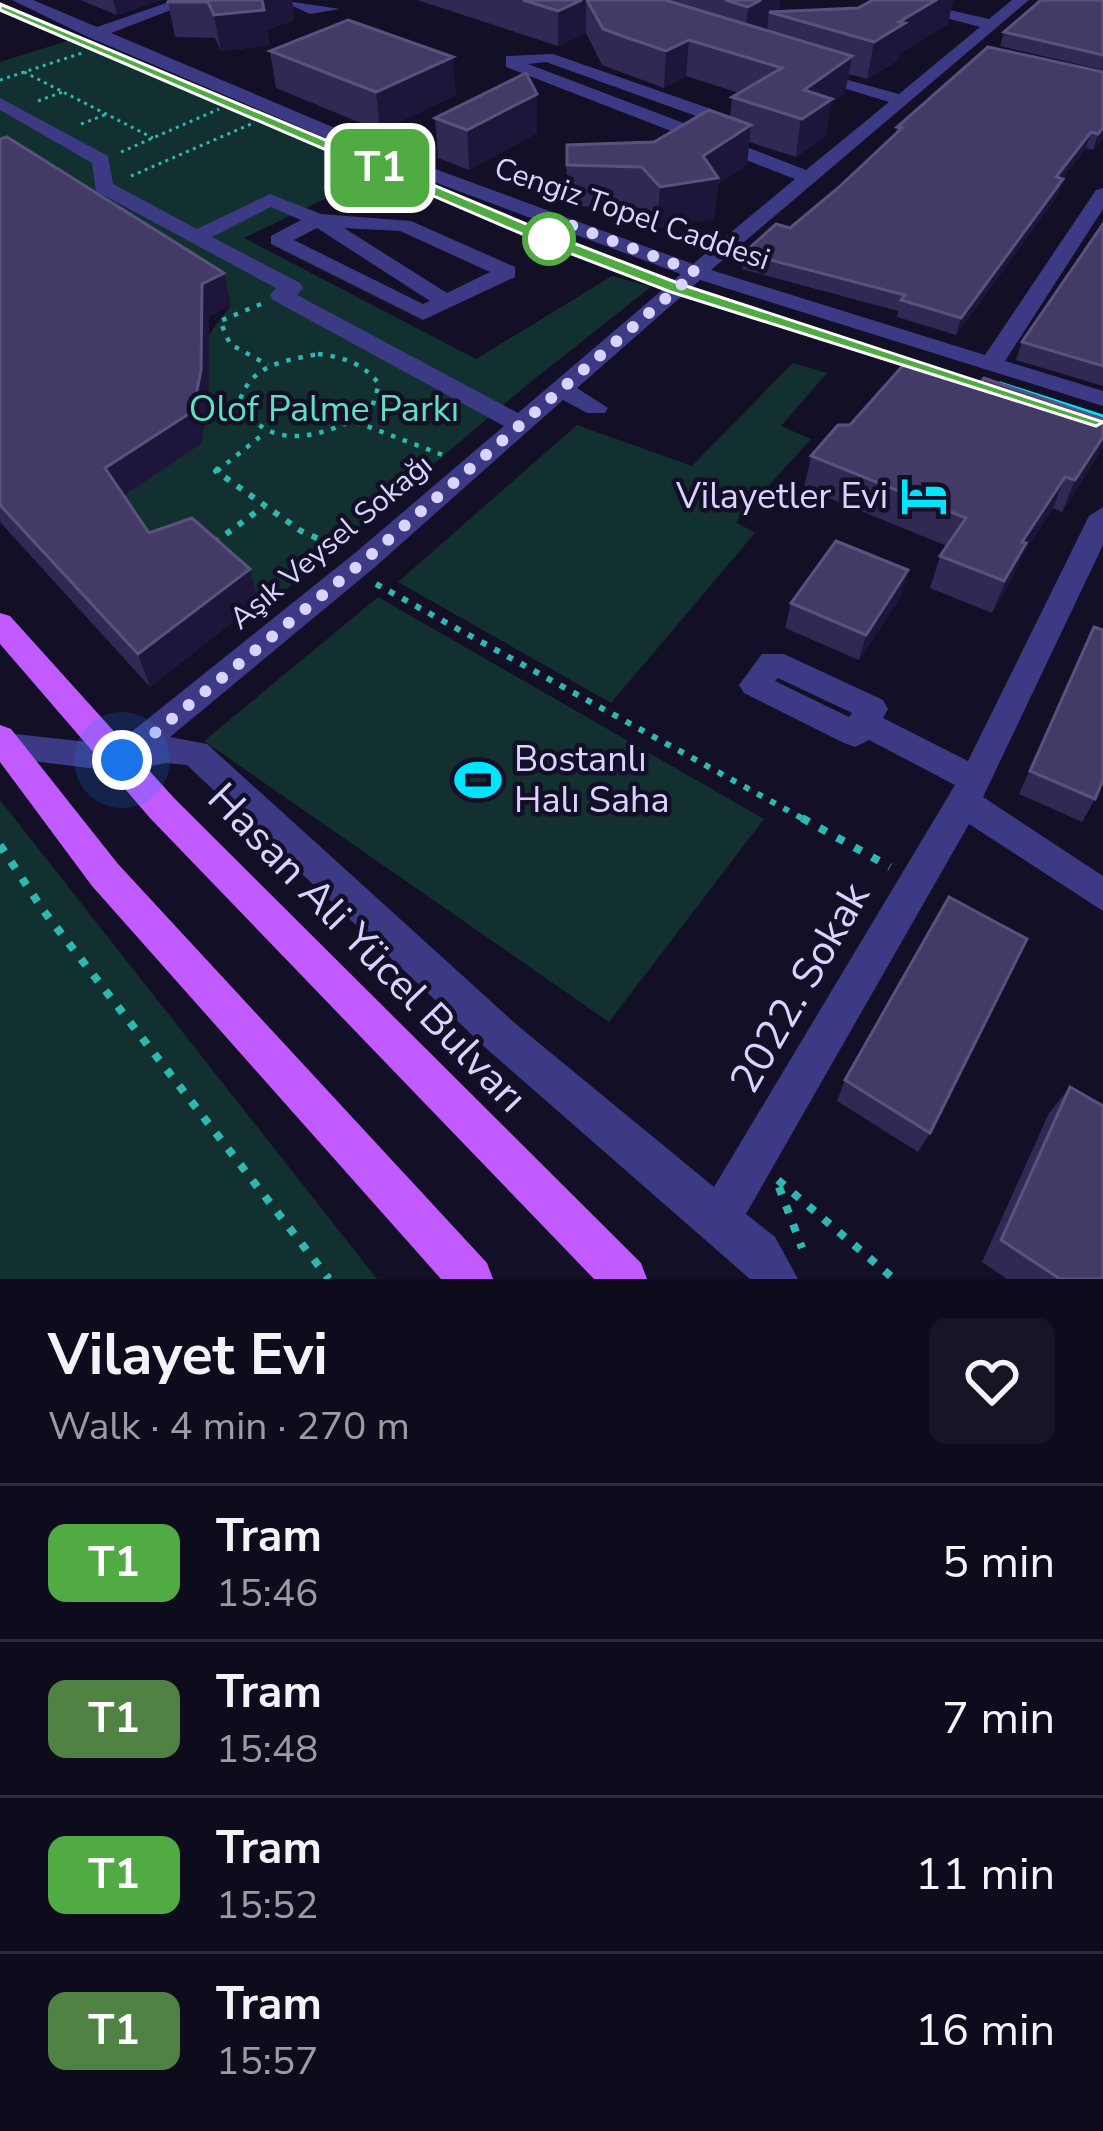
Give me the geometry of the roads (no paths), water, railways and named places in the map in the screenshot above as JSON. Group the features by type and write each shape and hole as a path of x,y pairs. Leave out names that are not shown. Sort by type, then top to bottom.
{"main road":[{"name":"Hasan Ali Yücel Bulvarı","path":"0,624 162,808 625,1279"},
{"path":"3,742 105,875 471,1272"}],"street":[{"name":"Cengiz Topel Caddesi","path":"20,0 90,43 401,164 696,272 1103,399"},
{"path":"90,43 189,0"},
{"path":"288,0 332,9"},
{"path":"886,0 993,25"},
{"name":"Aşık Veysel Sokağı","path":"122,760 1021,0"},
{"path":"964,47 987,52"},
{"path":"685,131 703,122 705,113 547,56 512,60 685,131 707,140 808,178"},
{"path":"793,67 902,100"},
{"path":"0,103 101,160 103,187 292,288 281,295 520,424"},
{"path":"991,364 1103,194"},
{"path":"196,237 270,200 318,220 447,302"},
{"path":"318,220 404,225 418,232 507,272 423,313 278,241 318,220"},
{"path":"347,275 418,232"},
{"path":"380,292 406,276 465,253"},
{"path":"560,389 596,408"},
{"name":"2022. Sokak","path":"718,1221 970,791 1100,527"},
{"path":"863,722 970,791 1103,896"},
{"path":"3,742 122,760 166,750 195,753 503,1038 718,1221 759,1253 791,1269"}],"tram line":[{"path":"0,7 549,239 677,288 1014,394"},
{"name":"T1","path":"0,7 549,239 677,288 1103,422"},
{"path":"1000,383 1103,416"}],"place":[{"name":"Vilayetler Evi","path":"924,496"},
{"name":"Bostanlı Halı Saha","path":"478,780"}],"park label":[{"name":"Olof Palme Parkı","path":"324,409"}]}
